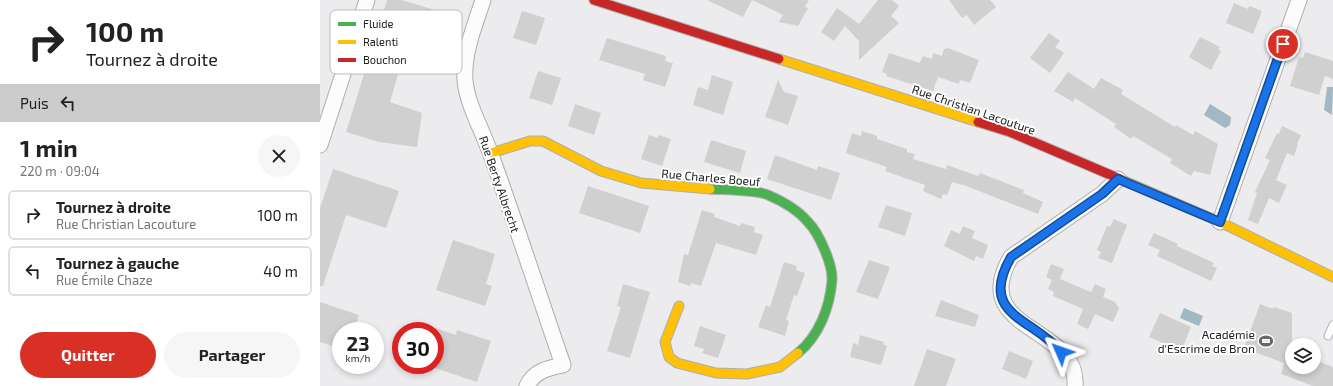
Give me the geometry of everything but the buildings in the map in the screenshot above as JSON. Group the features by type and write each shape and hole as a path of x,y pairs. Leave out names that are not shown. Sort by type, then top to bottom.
{"street":[{"path":"364,10 367,0"},
{"name":"Rue Berty Albrecht","path":"483,0 468,51 465,65 465,81 469,99 490,153 563,365 546,368 535,374 527,386"},
{"name":"Rue Christian Lacouture","path":"594,0 1010,132 1220,222 1333,277"},
{"path":"1220,222 1299,0"},
{"path":"320,145 343,74"},
{"name":"Rue Charles Boeuf","path":"490,153 530,141 543,141 601,171 641,183 766,194 792,208 808,222 824,247 832,279 825,316 809,344 780,367 747,374 716,373 677,363 669,357 665,342 679,306"},
{"path":"1075,386 1076,378 1069,361 1054,343 1025,325 1005,307 1000,287 1003,271 1011,257 1102,194 1118,179"}],"lane":[{"path":"1328,336 1333,325"}],"water":[{"path":"1327,87 1333,87 1332,115 1324,110"},
{"path":"1210,104 1231,117 1230,125 1225,128 1204,115"},
{"path":"1184,308 1203,316 1199,326 1180,318"}],"traffic: fast":[{"path":"710,189 756,192 773,197 790,206 800,214 812,227 821,241 828,258 832,274 829,300 817,330 812,338 798,353"}],"traffic: slow":[{"path":"779,59 978,122"},
{"path":"491,153 530,141 543,141 601,171 641,183 710,189"},
{"path":"1120,179 1220,222 1333,277"},
{"path":"679,306 665,342 669,357 677,363 716,373 747,374 780,367 798,353"}],"traffic: jam":[{"path":"594,0 779,59"},
{"path":"978,122 1010,132 1120,179"}],"place":[{"name":"Académie d'Escrime de Bron","path":"1266,341"}],"route":[{"path":"1061,352 1054,343 1025,325 1005,307 1000,287 1003,271 1011,257 1102,194 1118,179 1220,222 1283,44"}]}
